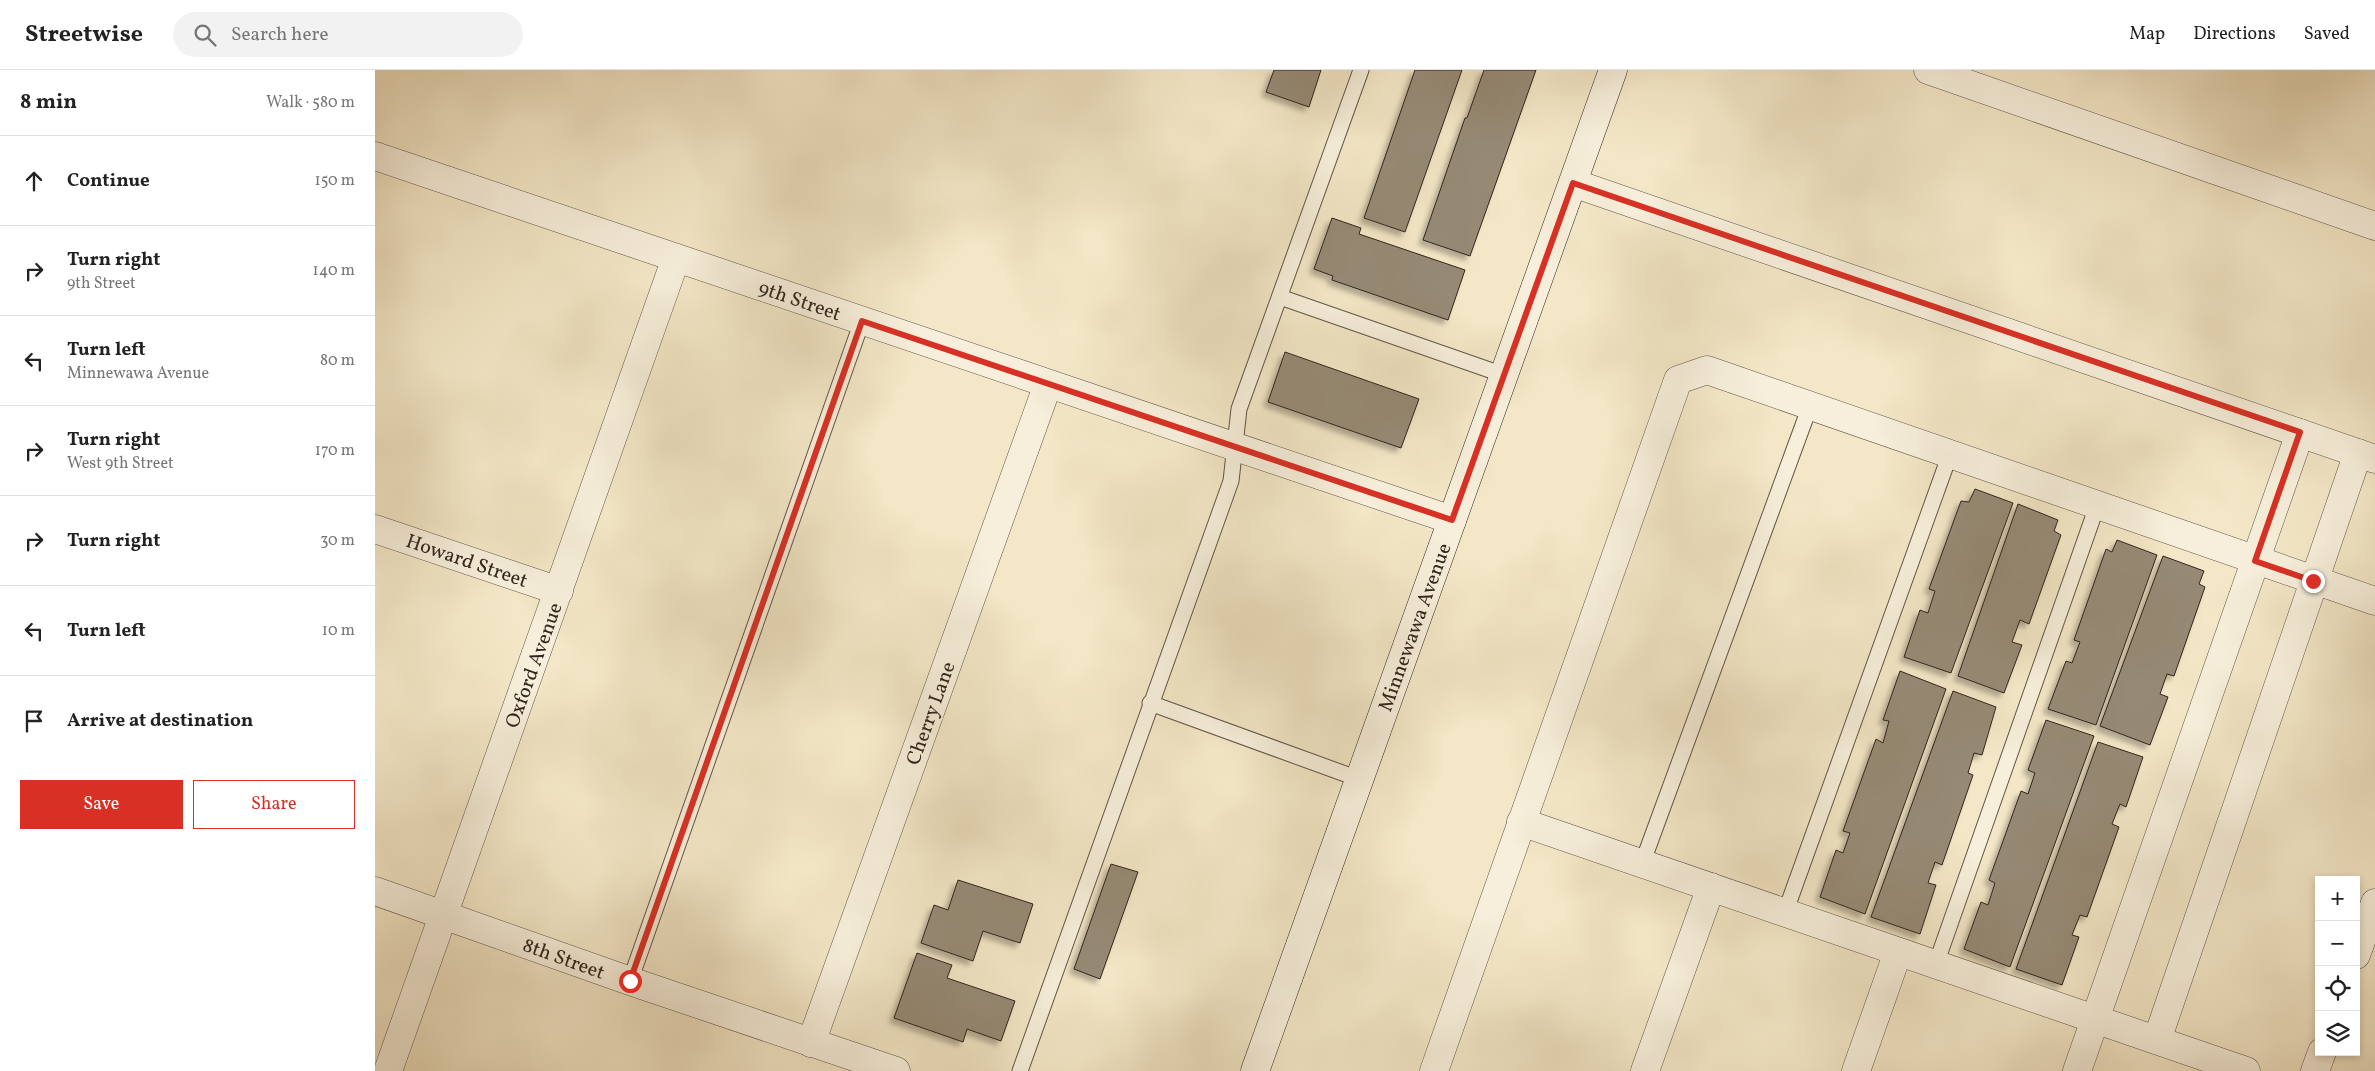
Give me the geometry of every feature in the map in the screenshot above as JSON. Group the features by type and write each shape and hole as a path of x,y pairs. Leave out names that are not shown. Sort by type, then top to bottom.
{"street":[{"name":"Minnewawa Avenue","path":"1255,1071 1613,70"},
{"path":"1928,70 2375,226"},
{"name":"9th Street","path":"375,156 1452,520"},
{"path":"1573,183 2367,456 2313,581 2157,1040"},
{"name":"Oxford Avenue","path":"388,1071 676,258"},
{"path":"1435,1071 1678,380 1707,370 2375,602"},
{"name":"Cherry Lane","path":"811,1042 1049,384"},
{"path":"2077,1071 2300,432"},
{"name":"Howard Street","path":"375,529 559,591"},
{"path":"1521,822 2246,1071"},
{"path":"1645,1071 1711,887"},
{"name":"8th Street","path":"375,891 630,981 896,1071"},
{"path":"2360,944 2375,903"},
{"path":"1856,1071 1898,952"},
{"path":"2315,1071 2321,1056"}],"lane":[{"path":"1021,1071 1150,703 1231,481 1239,409 1361,70"},
{"path":"1280,297 1503,376"},
{"path":"630,981 862,321"},
{"path":"1642,864 1810,406"},
{"path":"1785,913 1950,454"},
{"path":"1935,964 2097,506"},
{"path":"1150,703 1359,779"}],"building":[{"path":"1274,70 1321,70 1309,107 1266,92"},
{"path":"1415,70 1462,70 1405,232 1364,218"},
{"path":"1484,70 1536,70 1470,256 1423,240 1465,118 1467,118"},
{"path":"1332,218 1361,228 1359,234 1465,270 1448,320 1332,280 1333,276 1314,269"},
{"path":"1285,352 1419,399 1401,448 1268,402"},
{"path":"1975,489 2013,503 1951,673 1904,657 1920,610 1928,613 1935,591 1929,589 1961,501 1969,502"},
{"path":"2018,504 2058,520 2054,531 2061,535 2029,624 2020,620 2012,642 2022,645 2004,693 1958,676"},
{"path":"2117,540 2157,555 2096,725 2048,709 2066,661 2072,663 2080,642 2074,640 2106,549 2112,552"},
{"path":"2163,556 2204,571 2199,584 2205,587 2174,676 2167,674 2160,694 2168,697 2150,745 2100,726"},
{"path":"1900,671 1946,689 1865,914 1820,897 1836,850 1843,853 1850,833 1843,831 1876,739 1883,743 1889,721 1883,720"},
{"path":"1953,691 1996,707 1982,755 1974,753 1968,773 1973,775 1942,865 1935,862 1928,883 1936,885 1920,934 1871,917"},
{"path":"2046,720 2094,736 2010,967 1964,949 1981,902 1988,905 1995,883 1989,880 2021,791 2028,794 2035,773 2028,770"},
{"path":"2098,742 2143,757 2126,807 2120,804 2112,824 2119,827 2087,917 2080,915 2072,935 2079,937 2062,985 2016,969"},
{"path":"1111,864 1138,872 1100,979 1074,969"},
{"path":"958,880 1033,904 1020,943 983,931 973,961 921,943 934,905 948,910"},
{"path":"917,953 952,965 947,978 1015,1001 1001,1041 967,1029 963,1042 894,1018"}],"route":[{"path":"630,981 862,321 1452,520 1573,183 2300,432 2255,561 2313,581"}]}
